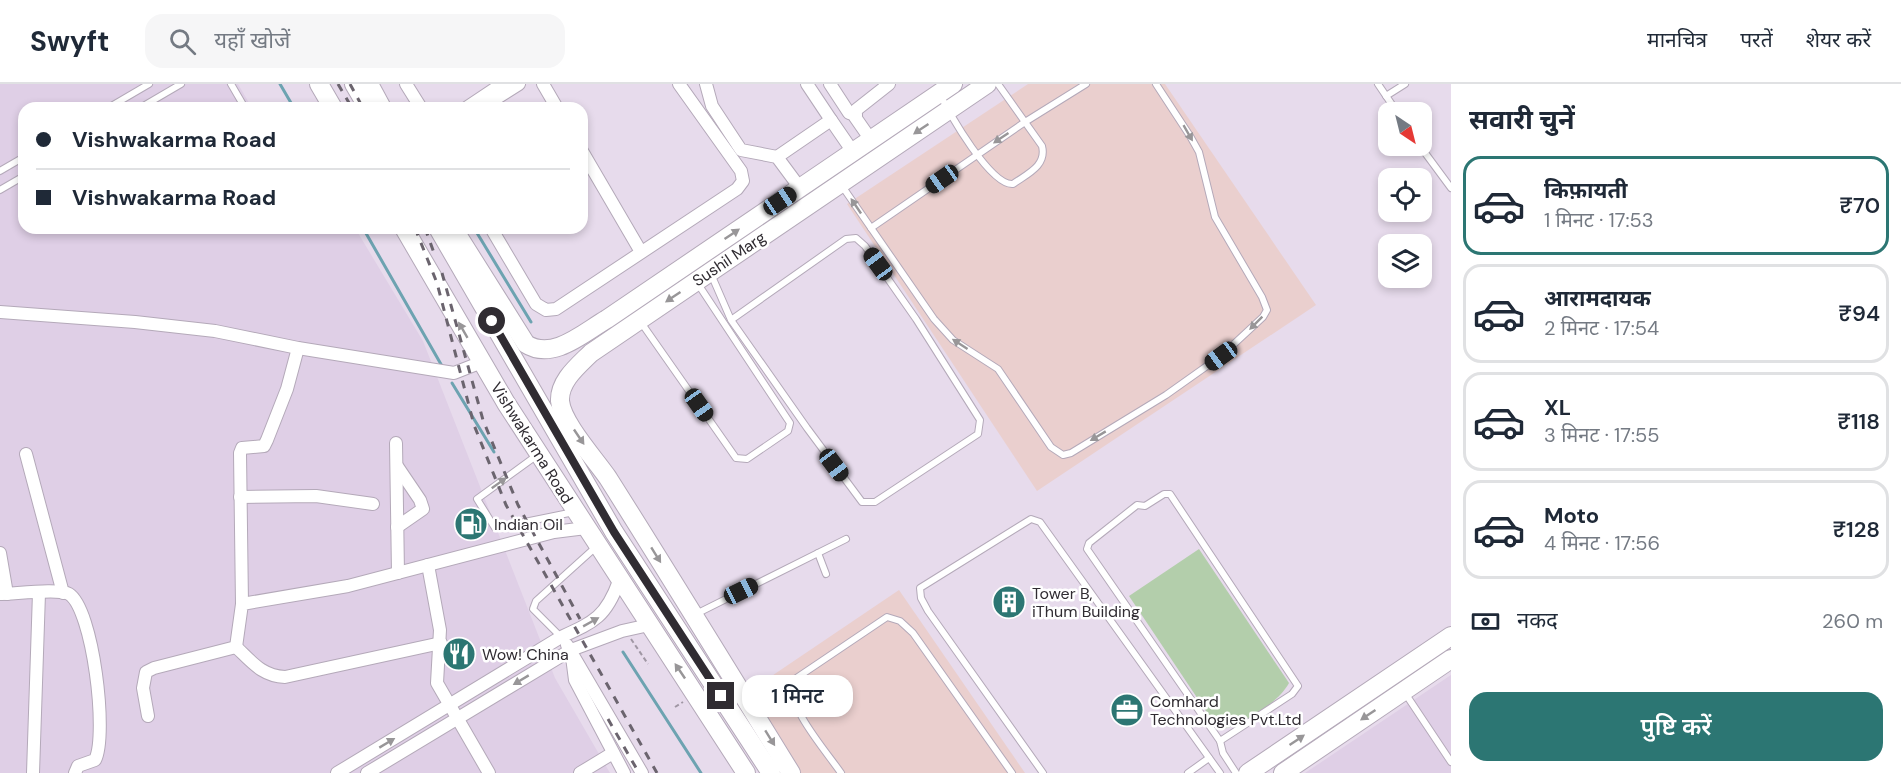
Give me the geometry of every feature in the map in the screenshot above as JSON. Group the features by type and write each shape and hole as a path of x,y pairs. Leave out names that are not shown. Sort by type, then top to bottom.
{"street":[{"path":"320,84 330,102"},
{"path":"354,84 364,102"},
{"path":"369,84 379,102"},
{"path":"406,84 417,102"},
{"path":"475,102 502,84"},
{"path":"490,102 519,84"},
{"path":"543,84 554,102"},
{"path":"494,234 536,304 546,309 556,309 737,189 743,181 741,171 679,84"},
{"path":"706,84 712,106 741,150 777,157 800,188"},
{"path":"807,84 853,152"},
{"path":"830,84 849,112 855,115 871,140"},
{"path":"855,115 863,102 889,84"},
{"name":"Sushil Marg","path":"557,434 562,409 561,392 576,368 591,352 987,84"},
{"name":"Sushil Marg","path":"560,348 946,89"},
{"path":"777,157 831,120"},
{"path":"588,161 641,252"},
{"name":"Vishwakarma Road","path":"407,234 538,454 743,768"},
{"name":"Vishwakarma Road","path":"446,234 608,522 771,773"},
{"path":"447,234 526,344 535,350 560,348 564,363 576,368"},
{"path":"0,312 135,322 215,331 298,348 454,373 482,362"},
{"path":"236,647 242,604 240,453 242,448 248,446 264,446 287,389 298,348"},
{"path":"562,409 694,615 791,773"},
{"path":"396,443 399,573"},
{"path":"26,454 63,593"},
{"path":"397,466 420,500 423,509 397,527"},
{"path":"240,497 316,496 373,504"},
{"path":"608,522 627,510"},
{"path":"242,604 348,586 554,532 586,528"},
{"path":"0,553 4,594 69,594 77,602 82,616 96,668 100,705 98,755 95,760 78,766 75,773"},
{"path":"428,565 441,643 437,683 489,773"},
{"path":"337,773 561,637 601,616 619,581"},
{"path":"33,773 39,593"},
{"path":"367,773 571,650 622,631 649,625"},
{"path":"1248,773 1451,636"},
{"path":"561,637 571,650 642,773"},
{"path":"236,647 262,672 271,676 285,677 441,643"},
{"path":"148,716 143,688 146,672 164,665 236,647"},
{"path":"571,650 575,680 624,773"},
{"path":"1292,771 1451,659"},
{"path":"717,726 730,729 735,722 733,715"},
{"path":"743,768 738,754 744,747 752,748 757,752"},
{"path":"580,773 613,753"}],"lane":[{"path":"118,102 149,84"},
{"path":"150,102 181,84"},
{"path":"231,84 242,102"},
{"path":"946,89 948,111 978,154 999,179 1013,183 1040,164 1044,153 1042,146 998,84"},
{"path":"871,228 1024,122 1086,84"},
{"path":"840,183 942,330 999,369 1051,447 1063,455 1071,453 1166,395 1212,362 1263,317 1266,309 1262,297 1215,217 1198,153 1190,136 1156,84"},
{"path":"1378,84 1390,102"},
{"path":"1386,96 1404,84"},
{"path":"1427,156 1451,188"},
{"path":"0,171 18,160"},
{"path":"0,190 18,180"},
{"path":"703,276 731,320 862,502 875,502 978,434 981,427 980,420 949,367 871,255 856,238 846,239 731,320"},
{"path":"639,320 736,458 747,459 780,437 788,431 790,423 703,276"},
{"path":"538,454 477,499 495,528 575,512"},
{"path":"1220,741 1292,694 1299,686 1170,494 1164,494 1145,506 1137,505 1107,526 1103,534 1089,543 1087,549 1220,741 1223,753 1236,773"},
{"path":"1043,773 928,610 921,598 920,588 1031,519 1040,522 1220,773"},
{"path":"694,615 846,540"},
{"path":"561,637 533,609 536,601 597,546"},
{"path":"818,553 826,574"},
{"path":"841,773 796,707 789,691 792,681 887,617 900,621 913,633 1012,773"},
{"path":"1404,691 1451,762"},
{"path":"1188,773 1209,758"}],"path":[{"path":"622,631 648,664"}],"shaded area":[{"path":"0,84 238,84 248,102 18,102 18,234 359,234 423,341 555,678 610,773 0,773"},
{"path":"1028,84 1165,84 1316,305 1037,491 847,204"},
{"path":"899,590 1025,773 798,773 745,694"},
{"path":"1451,675 1451,773 1305,773"}],"green space":[{"path":"1199,549 1289,683 1277,698 1258,714 1227,728 1218,729 1129,596"}],"waterway":[{"path":"280,84 290,102"},
{"path":"366,234 442,366"},
{"path":"478,234 531,322"},
{"path":"452,383 494,452"},
{"path":"623,652 701,773"}],"railway":[{"path":"338,84 348,102"},
{"path":"350,84 360,102"},
{"path":"417,234 437,283 474,425 506,505 657,773"},
{"path":"427,234 434,253"},
{"path":"442,273 483,420 518,505 580,619"},
{"path":"608,719 639,773"}],"place":[{"name":"Indian Oil","path":"471,524"},
{"name":"Tower B, iThum Building","path":"1009,602"},
{"name":"Wow! China","path":"459,654"},
{"name":"Comhard Technologies Pvt.Ltd","path":"1127,710"}],"route":[{"path":"492,321 614,532 721,696"}]}
